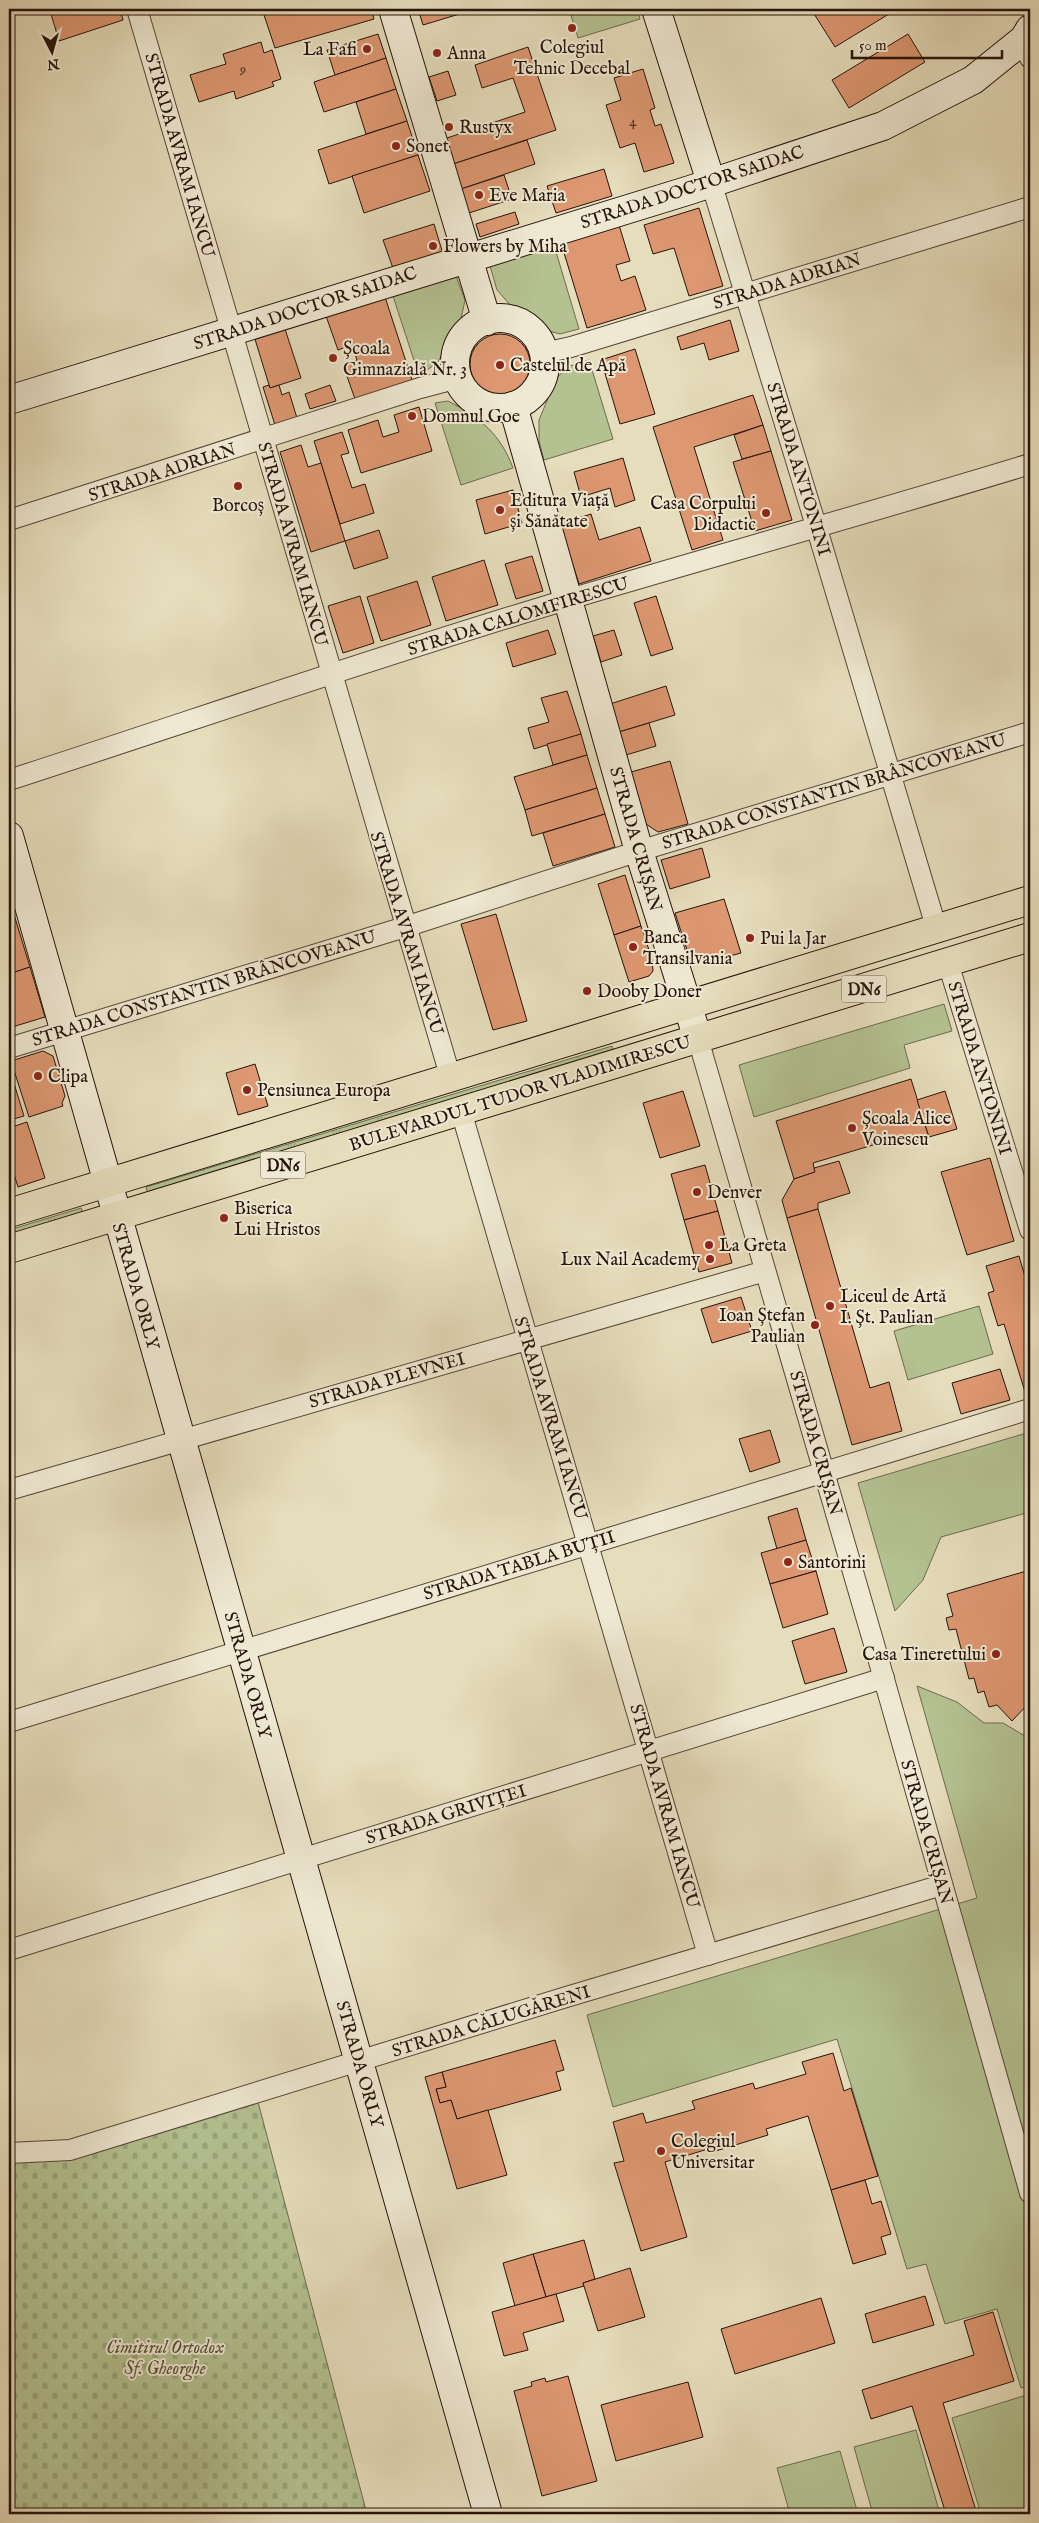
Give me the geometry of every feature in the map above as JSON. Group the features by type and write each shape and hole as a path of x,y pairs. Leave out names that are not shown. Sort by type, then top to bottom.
{"main road":[{"name":"BULEVARDUL TUDOR VLADIMIRESCU","path":"9,1213 1030,900"},
{"name":"BULEVARDUL TUDOR VLADIMIRESCU","path":"9,1249 1030,937"}],"street":[{"name":"STRADA AVRAM IANCU","path":"137,9 264,440 330,673 451,1079"},
{"path":"394,9 487,320"},
{"name":"STRADA ANTONINI","path":"656,9 817,529 937,930"},
{"name":"STRADA DOCTOR SAIDAC","path":"11,398 232,332 883,126 973,80 1028,42"},
{"name":"STRADA ADRIAN","path":"544,353 1030,207"},
{"path":"487,320 511,320 525,326 539,342 544,353 545,365 539,386 532,395 513,406 499,408 486,406 474,400 464,391 458,378 455,364 460,342 474,327 487,320"},
{"name":"STRADA ADRIAN","path":"9,520 264,440 420,388 458,378"},
{"name":"STRADA CRIȘAN","path":"513,406 639,851 698,1039 884,1678 1030,2193"},
{"name":"STRADA CALOMFIRESCU","path":"9,780 330,673 568,600 817,529 1030,464"},
{"name":"STRADA CONSTANTIN BRÂNCOVEANU","path":"9,1048 405,927 639,851 1030,732"},
{"name":"STRADA ORLY","path":"9,836 106,1183 488,2514"},
{"name":"STRADA ANTONINI","path":"948,963 1023,1183 1030,1230"},
{"name":"STRADA AVRAM IANCU","path":"461,1111 708,1955"},
{"name":"STRADA PLEVNEI","path":"9,1490 765,1271"},
{"name":"STRADA TABLA BUȚII","path":"9,1722 1030,1409"},
{"name":"STRADA GRIVIȚEI","path":"9,1950 884,1678"},
{"name":"STRADA CĂLUGĂRENI","path":"9,2153 70,2150 942,1885"}],"green space":[{"path":"569,9 637,9 640,19 578,38"},
{"path":"554,245 579,329 560,334 545,330 529,321 511,306 497,290 490,266"},
{"path":"456,276 465,300 461,319 438,362 419,376 393,296"},
{"path":"589,360 613,439 544,460 539,441 539,420 556,379 567,367"},
{"path":"448,401 470,414 488,428 502,446 513,468 461,485 435,403"},
{"path":"944,1004 952,1031 904,1045 910,1068 754,1117 739,1065"},
{"path":"612,1046 614,1055 148,1195 146,1187"},
{"path":"81,1208 83,1213 9,1236 9,1230"},
{"path":"979,1306 993,1354 908,1380 894,1331"},
{"path":"1030,1432 1030,1512 941,1537 923,1580 895,1611 858,1483"},
{"path":"917,1686 957,1702 984,1723 1003,1723 1030,1739 1030,2385 1021,2388 997,2309 945,2324 926,2264 907,2269 837,2039 613,2107 587,2015 977,1898"},
{"name":"Cimitirul Ortodox Sf. Gheorghe","path":"258,2102 367,2514 9,2514 9,2161"},
{"path":"1030,2394 1030,2514 981,2514 952,2418"},
{"path":"916,2430 940,2514 873,2514 854,2447"},
{"path":"840,2451 858,2514 790,2514 777,2468"}],"building":[{"path":"66,9 120,9 123,20 59,41 51,14"},
{"path":"274,9 371,9 374,19 275,48 263,12"},
{"name":"Colegiul Tehnic Decebal","path":"418,9 476,9 423,25"},
{"path":"811,9 897,9 835,47"},
{"path":"378,34 386,58 335,75 327,50"},
{"path":"908,34 925,62 849,108 832,80"},
{"path":"261,42 264,53 272,50 281,79 272,82 274,86 236,99 234,91 199,102 190,75 226,64 223,54"},
{"path":"528,47 556,130 453,164 444,139 525,112 513,78 482,88 475,65"},
{"path":"386,58 396,89 324,112 314,82"},
{"path":"643,69 655,108 650,110 655,126 661,124 674,163 644,172 635,143 620,148 606,105 621,100 614,78"},
{"path":"448,71 456,95 437,101 429,77"},
{"path":"396,89 407,121 366,134 356,102"},
{"path":"407,121 418,155 329,184 318,150"},
{"path":"527,140 535,164 461,189 453,164"},
{"path":"418,155 430,191 364,213 352,176"},
{"path":"604,169 612,196 556,213 547,186"},
{"path":"504,175 512,199 469,213 461,189"},
{"path":"699,208 723,286 689,296 674,248 653,254 644,225"},
{"path":"515,212 519,224 480,237 476,224"},
{"path":"434,224 443,254 394,271 383,240"},
{"path":"619,225 630,261 616,265 621,281 635,276 646,310 587,328 561,243"},
{"path":"385,297 412,380 355,399 343,365 357,360 352,345 338,350 326,316"},
{"path":"730,320 739,351 709,360 704,343 681,350 677,337"},
{"path":"284,326 301,378 270,388 254,336"},
{"name":"Castelul de Apă","path":"500,334 517,339 525,347 530,364 525,381 517,389 500,394 483,389 475,381 470,364 475,347 483,339"},
{"path":"635,349 655,414 620,424 601,360"},
{"path":"269,385 270,388 279,385 282,395 289,392 297,418 275,425 263,387"},
{"path":"330,385 336,401 310,409 305,394"},
{"path":"753,395 763,425 694,447 723,540 692,550 653,427"},
{"path":"419,407 432,451 361,473 348,430 378,420 383,437 399,432 394,415"},
{"path":"763,425 771,451 742,459 734,435"},
{"path":"342,432 349,453 341,455 352,488 365,484 374,513 340,524 314,441"},
{"path":"301,445 308,467 321,463 345,541 311,552 280,452"},
{"path":"771,451 792,520 755,531 733,462"},
{"path":"623,458 635,500 615,507 610,488 581,497 574,472"},
{"path":"513,490 522,523 485,534 476,500"},
{"path":"591,514 599,540 640,527 651,561 579,584 560,524"},
{"path":"379,530 388,558 354,569 345,541"},
{"path":"532,556 543,591 516,599 505,564"},
{"path":"484,560 498,605 446,621 432,577"},
{"path":"417,581 431,625 381,641 367,597"},
{"path":"360,596 374,643 343,653 328,606"},
{"path":"656,596 673,649 651,656 634,603"},
{"path":"548,630 556,654 513,667 506,643"},
{"path":"614,630 622,655 601,662 593,636"},
{"path":"666,686 675,715 619,732 610,704"},
{"path":"567,691 581,734 534,749 528,728 549,722 541,698"},
{"path":"649,723 656,746 626,755 619,732"},
{"path":"581,734 587,755 553,765 547,744"},
{"path":"587,755 597,788 525,810 514,777"},
{"path":"670,761 688,824 658,832 646,824 631,772"},
{"path":"597,788 605,814 532,836 525,810"},
{"path":"605,814 615,847 553,866 543,833"},
{"path":"702,848 710,877 670,889 661,860"},
{"path":"625,875 641,926 614,935 598,884"},
{"path":"9,898 30,967 9,974"},
{"path":"724,899 741,953 707,962 689,956 675,913"},
{"path":"496,914 527,1021 493,1030 461,924"},
{"name":"Banca Transilvania","path":"641,926 652,959 653,971 649,976 629,982 614,935"},
{"path":"30,967 45,1017 9,1028 9,974"},
{"name":"Clipa","path":"43,1051 53,1056 65,1096 62,1103 63,1106 29,1117 11,1061"},
{"name":"Pensiunea Europa","path":"255,1064 268,1106 238,1115 226,1073"},
{"path":"9,1067 24,1116 10,1120 9,1116"},
{"name":"Școala Alice Voinescu","path":"911,1079 929,1137 906,1144 903,1136 813,1163 815,1172 794,1179 776,1121"},
{"path":"683,1091 700,1146 660,1158 643,1103"},
{"path":"945,1091 957,1129 929,1137 917,1100"},
{"path":"27,1122 45,1178 18,1187 9,1158 9,1128"},
{"path":"990,1158 1014,1241 967,1255 941,1172"},
{"path":"839,1161 850,1193 818,1203 818,1209 787,1218 782,1200 794,1179 815,1172 814,1168"},
{"path":"705,1165 718,1211 684,1220 671,1174"},
{"name":"Liceul de Artă I. Șt. Paulian","path":"818,1209 870,1388 889,1382 902,1431 852,1445 787,1218"},
{"path":"718,1211 732,1263 699,1272 684,1220"},
{"path":"1019,1256 1030,1294 1030,1394 1026,1395 1004,1324 998,1326 988,1293 994,1291 986,1266"},
{"path":"741,1297 752,1331 712,1343 701,1309"},
{"path":"1000,1369 1010,1400 961,1414 952,1383"},
{"path":"770,1430 780,1462 750,1472 739,1439"},
{"path":"797,1508 806,1540 777,1549 768,1517"},
{"name":"Santorini","path":"806,1540 816,1571 770,1584 761,1553"},
{"name":"Casa Tineretului","path":"1030,1570 1030,1695 1028,1694 1024,1697 1027,1705 1012,1721 997,1705 989,1707 984,1691 978,1693 974,1678 969,1679 956,1629 949,1630 946,1618 953,1616 947,1594"},
{"path":"816,1571 828,1614 783,1628 770,1584"},
{"path":"834,1628 847,1672 805,1684 792,1641"},
{"path":"555,2040 564,2070 556,2072 561,2090 457,2119 451,2100 440,2103 436,2089 446,2087 442,2072"},
{"name":"Colegiul Universitar","path":"833,2053 844,2091 851,2088 878,2176 831,2190 808,2116 766,2129 768,2135 709,2153 708,2149 665,2162 687,2237 641,2251 614,2163 624,2161 613,2122 643,2113 646,2123 695,2109 692,2101 753,2083 755,2089 806,2074 802,2062"},
{"path":"442,2072 446,2087 436,2089 440,2103 451,2100 457,2119 488,2110 507,2175 457,2189 425,2077"},
{"path":"865,2180 872,2204 881,2201 891,2234 881,2237 886,2254 853,2264 831,2190"},
{"path":"584,2240 595,2279 583,2283 584,2286 546,2297 533,2254"},
{"path":"533,2254 546,2297 515,2306 503,2263"},
{"path":"630,2268 645,2317 598,2331 583,2283"},
{"path":"556,2294 564,2321 523,2333 528,2350 504,2356 492,2312"},
{"path":"925,2296 934,2325 873,2343 865,2314"},
{"path":"821,2298 835,2343 735,2374 721,2329"},
{"path":"993,2312 1014,2381 943,2403 977,2514 946,2514 912,2406 871,2419 862,2390 974,2355 964,2321"},
{"path":"568,2376 597,2481 542,2496 514,2391 532,2386 531,2382 545,2378 546,2382"},
{"path":"688,2382 703,2437 616,2461 601,2405"}],"place":[{"name":"Colegiul Tehnic Decebal","path":"572,28"},
{"name":"La Fafi","path":"367,49"},
{"name":"Anna","path":"437,53"},
{"name":"Rustyx","path":"449,127"},
{"name":"Sonet","path":"396,146"},
{"name":"Eve Maria","path":"479,195"},
{"name":"Flowers by Miha","path":"433,246"},
{"name":"Școala Gimnazială Nr. 3","path":"333,358"},
{"name":"Castelul de Apă","path":"500,365"},
{"name":"Domnul Goe","path":"412,416"},
{"name":"Borcoș","path":"238,486"},
{"name":"Editura Viață și Sănătate","path":"500,510"},
{"name":"Casa Corpului Didactic","path":"766,513"},
{"name":"Pui la Jar","path":"750,938"},
{"name":"Banca Transilvania","path":"633,947"},
{"name":"Dooby Doner","path":"587,991"},
{"name":"Clipa","path":"38,1076"},
{"name":"Pensiunea Europa","path":"247,1090"},
{"name":"Școala Alice Voinescu","path":"852,1128"},
{"name":"Denver","path":"697,1192"},
{"name":"Biserica Lui Hristos","path":"224,1218"},
{"name":"La Greta","path":"709,1245"},
{"name":"Lux Nail Academy","path":"710,1259"},
{"name":"Liceul de Artă I. Șt. Paulian","path":"830,1306"},
{"name":"Ioan Ștefan Paulian","path":"815,1325"},
{"name":"Santorini","path":"788,1562"},
{"name":"Casa Tineretului","path":"996,1654"},
{"name":"Colegiul Universitar","path":"661,2151"}]}
